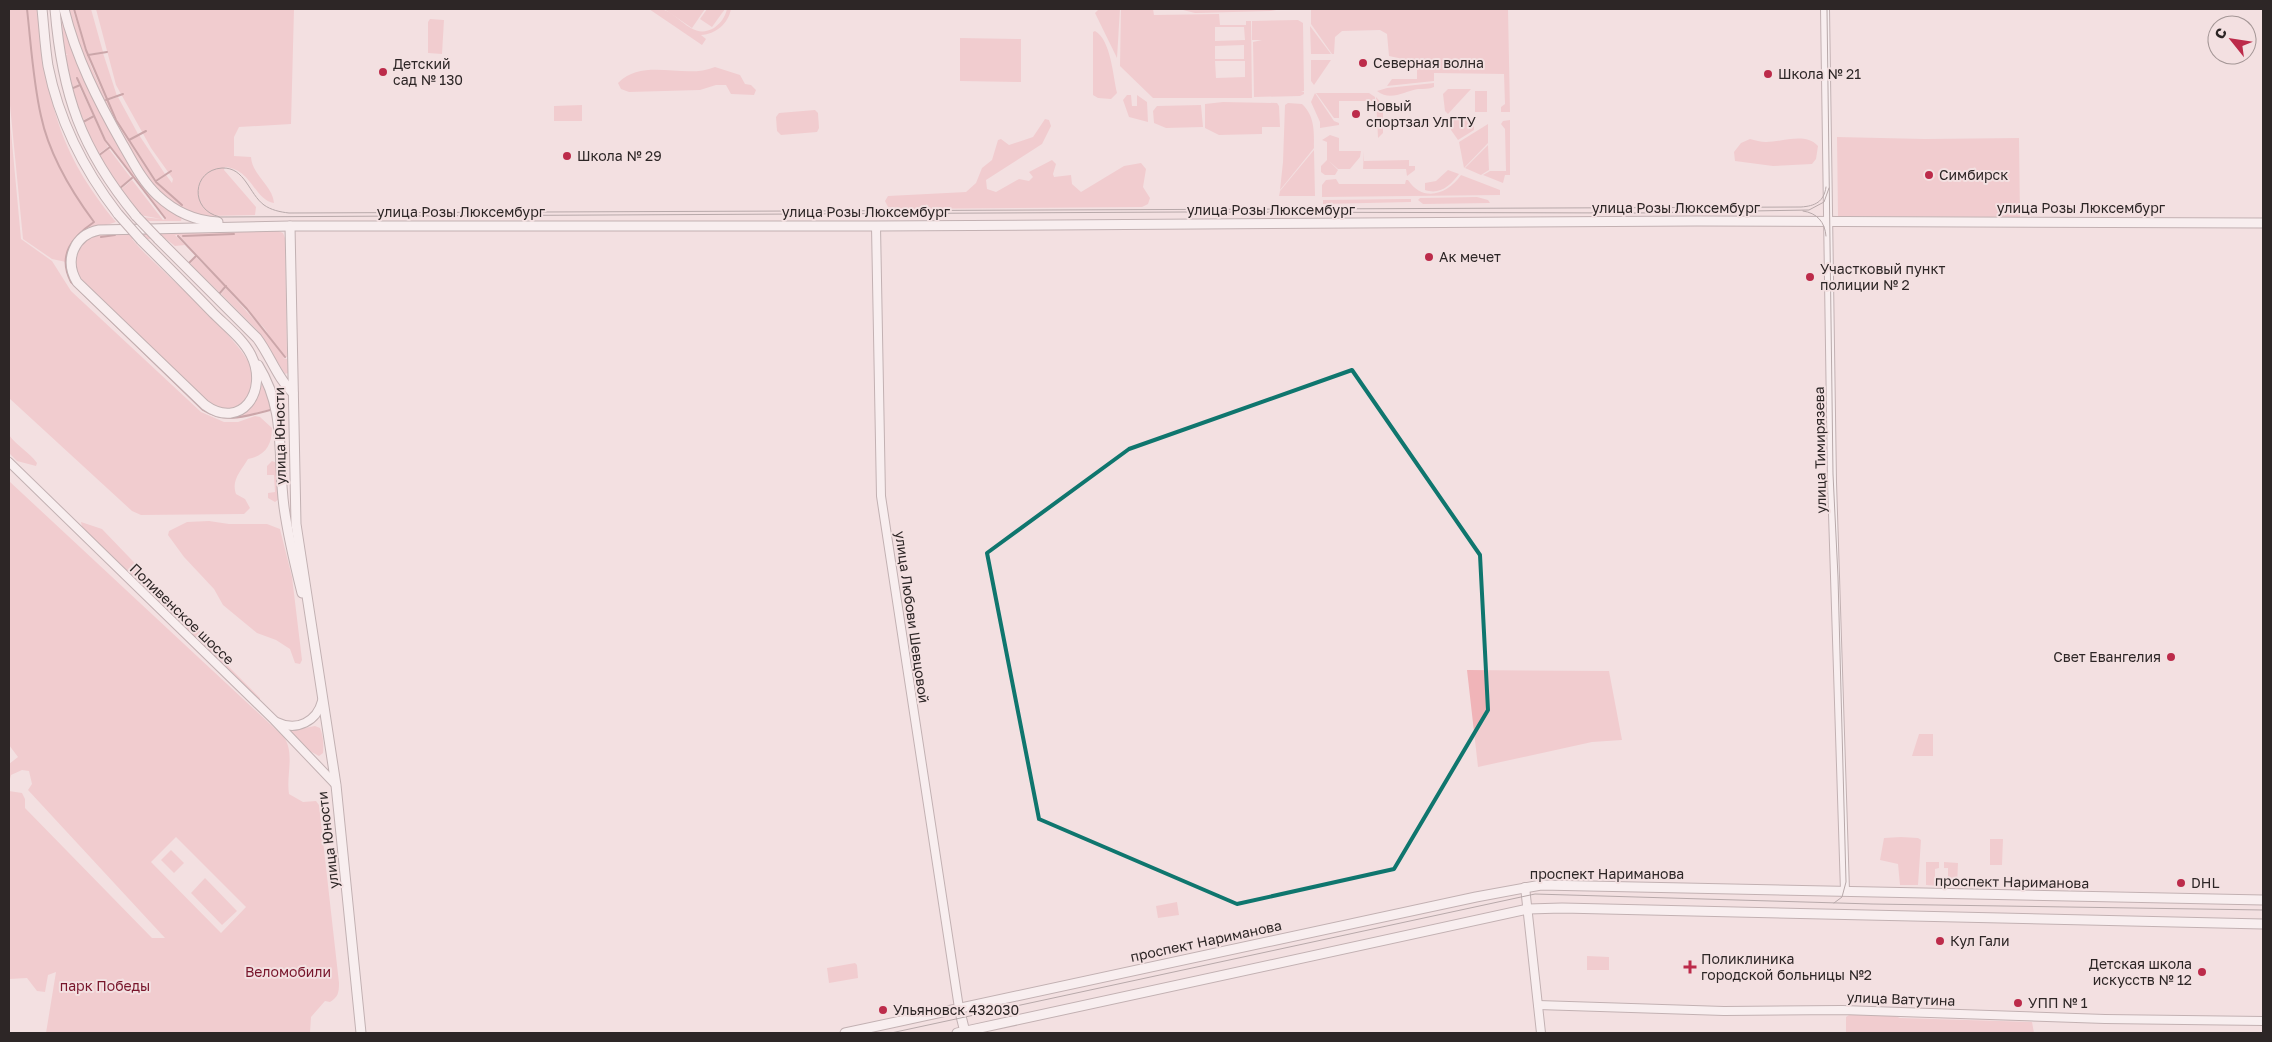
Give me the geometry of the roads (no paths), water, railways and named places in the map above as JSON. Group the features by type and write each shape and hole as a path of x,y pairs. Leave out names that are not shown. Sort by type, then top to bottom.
{"main road":[{"name":"улица Юности","path":"42,9 48,64 58,106 88,172 118,214 140,240 233,333 251,355 265,377 278,415 284,506 314,644"},
{"path":"55,9 62,66 75,117 108,181 136,216 257,338 266,350 284,385 293,393"},
{"path":"64,9 76,52 95,94 138,172 157,196 182,213 210,222 278,226"},
{"name":"улица Розы Люксембург","path":"278,226 876,226 1828,221 2263,223"},
{"path":"251,355 258,379 257,389 250,402 242,408 228,412 209,408 77,282 72,272 71,255 76,244 83,236 99,230 278,226"},
{"name":"улица Юности","path":"290,226 296,524 336,786 362,1033"},
{"name":"проспект Нариманова","path":"845,1033 1525,887 1566,885 2263,900"},
{"path":"959,1008 961,1032 1528,909 1562,908 2263,924"}],"street":[{"name":"улица Тимирязева","path":"1825,9 1832,482 1845,891"},
{"name":"улица Любови Шевцовой","path":"876,226 881,496 959,1008"},
{"name":"Поливенское шоссе","path":"9,462 274,720 336,786"},
{"path":"274,720 294,726 307,722 318,713 323,699"},
{"path":"1525,887 1540,1033"},
{"name":"улица Ватутина","path":"1538,1006 1724,1011 1842,1010 2105,1019 2263,1021"}],"waterway":[{"path":"27,9 36,89 49,144 62,172 94,222 73,240 66,255 67,272 71,282 203,410 228,418 270,410"},
{"path":"78,9 74,9 86,50 116,120 156,182 182,205"},
{"path":"88,55 107,52"},
{"path":"77,78 105,140 165,218"},
{"path":"71,89 80,85"},
{"path":"106,100 123,94"},
{"path":"83,122 94,116"},
{"path":"129,140 146,131"},
{"path":"98,156 110,147"},
{"path":"156,181 171,171"},
{"path":"119,189 132,178"},
{"path":"183,236 234,234"},
{"path":"101,237 115,235"},
{"path":"178,236 247,309 285,357"},
{"path":"188,264 196,256"},
{"path":"219,294 226,286"}],"tram line":[{"path":"1827,9 1833,474 1838,577 1846,882 1842,897 1834,903"},
{"path":"1826,187 1821,200 1811,206 1801,207 289,213 264,205 241,176 230,169 222,168 212,170 205,176 200,183 198,191 203,207 210,213 220,217 1185,212 1636,213 1809,210 1824,202 1829,188"},
{"path":"1803,211 1816,216 1822,222 1826,236"},
{"path":"891,1033 1535,894 1872,904 2263,910"}],"place":[{"name":"Северная волна","path":"1363,63"},
{"name":"Детский сад № 130","path":"383,72"},
{"name":"Школа № 21","path":"1768,74"},
{"name":"Новый спортзал УлГТУ","path":"1356,114"},
{"name":"Школа № 29","path":"567,156"},
{"name":"Симбирск","path":"1929,175"},
{"name":"Ак мечет","path":"1429,257"},
{"name":"Участковый пункт полиции № 2","path":"1810,277"},
{"name":"Свет Евангелия","path":"2171,657"},
{"name":"DHL","path":"2181,883"},
{"name":"Кул Гали","path":"1940,941"},
{"name":"Поликлиника городской больницы №2","path":"1690,967"},
{"name":"Детская школа искусств № 12","path":"2202,972"},
{"name":"УПП № 1","path":"2018,1003"},
{"name":"Ульяновск 432030","path":"883,1010"}],"park label":[{"name":"Веломобили","path":"288,972"},
{"name":"парк Победы","path":"105,986"}]}
